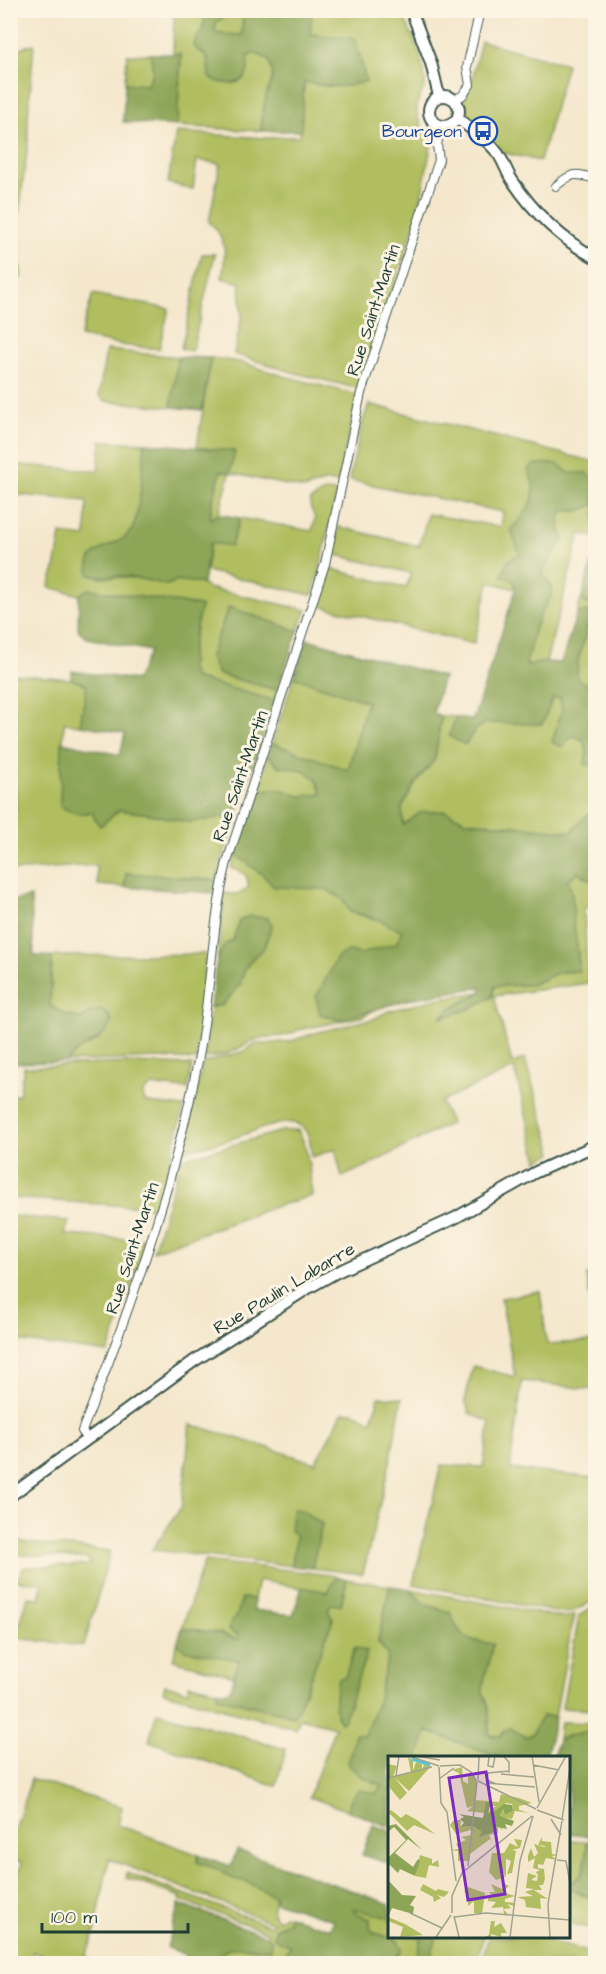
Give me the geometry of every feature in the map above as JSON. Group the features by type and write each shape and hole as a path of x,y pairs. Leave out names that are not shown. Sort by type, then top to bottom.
{"street":[{"path":"411,10 428,53 439,96"},
{"path":"455,100 463,95 470,84 467,67 480,10"},
{"path":"439,96 448,96 455,100 459,109 458,118 450,125 441,126 432,121 429,112 431,102 439,96"},
{"path":"458,118 484,138 498,153 512,180 541,218 578,248 596,258"},
{"name":"Rue Saint-Martin","path":"87,1438 82,1431 113,1354 138,1281 178,1150 202,1039 221,885 227,862 325,564 361,393 439,160 437,145 441,126"},
{"path":"556,186 569,175 596,178"},
{"name":"Rue Paulin Labarre","path":"10,1496 194,1361 321,1281 375,1253 455,1218 541,1169 596,1145"}],"green space":[{"path":"199,10 227,12 226,16 217,22 214,31 219,34 242,35 243,11 312,11 310,34 353,38 366,81 342,86 304,82 301,131 261,131 266,95 272,77 268,59 254,53 247,57 247,74 238,82 225,83 209,77 207,58 194,46 205,19 197,12"},
{"path":"174,11 199,11 205,19 197,50 206,57 208,67 254,53 268,59 272,81 265,102 261,131 177,126 181,55 173,54"},
{"path":"223,11 243,11 242,35 218,34 214,31 217,22 227,12"},
{"path":"312,11 400,11 416,44 424,71 425,86 417,104 417,110 422,127 432,141 418,214 360,389 292,372 234,354 242,315 240,283 222,278 223,241 209,222 220,164 197,160 193,189 168,183 176,132 266,138 300,136 304,82 332,87 365,81 361,65 310,34"},
{"path":"481,41 567,64 540,161 501,152 463,111 460,97 472,79"},
{"path":"34,44 28,143 18,220 21,278 10,277 10,51"},
{"path":"151,54 153,72 147,85 125,83 127,55"},
{"path":"151,54 181,54 177,126 123,122 125,83 147,85 153,72"},
{"path":"202,254 215,254 192,351 181,349"},
{"path":"93,294 169,309 159,349 80,337"},
{"path":"106,350 178,357 171,407 105,401 99,395"},
{"path":"178,357 211,358 202,410 171,407"},
{"path":"211,358 240,362 358,395 338,483 327,481 304,489 230,473 219,514 210,520 221,470 197,447"},
{"path":"369,404 595,462 595,480 580,474 565,474 534,484 533,505 511,530 520,554 502,576 514,580 516,589 489,582 474,644 317,605 328,568 406,588 411,573 332,554 339,527 419,546 428,514 501,527 503,512 349,480"},
{"path":"101,441 145,443 140,498 133,528 127,536 111,545 99,578 133,578 167,585 182,581 193,582 208,588 307,610 298,631 229,607 210,656 218,674 277,690 275,701 194,678 191,653 200,606 88,589 79,595 49,587 55,569 61,534 86,537 87,501 11,494 10,464 98,471"},
{"path":"145,443 235,451 230,473 221,471 210,519 219,514 240,518 231,546 210,543 203,584 178,580 167,585 131,577 89,574 91,557 125,537 134,524 139,502"},
{"path":"535,464 558,464 569,473 586,473 595,480 594,505 578,511 562,511 559,525 564,540 544,568 543,576 551,585 552,596 538,620 526,666 546,662 561,663 577,613 592,612 578,660 577,678 586,685 595,672 595,766 585,764 587,752 583,739 572,736 562,747 552,742 562,710 560,698 553,698 542,724 486,723 476,729 465,745 449,736 456,717 473,720 516,589 513,580 502,575 508,560 520,554 511,530 532,502 534,488 528,469"},
{"path":"595,483 595,537 580,534 546,662 525,666 541,612 552,596 551,585 542,576 544,568 564,540 559,525 562,510 578,511 594,505"},
{"path":"325,491 337,492 312,595 206,571 210,543 231,545 240,518 312,531 315,518 310,506 311,500"},
{"path":"592,563 595,564 595,607 581,600"},
{"path":"88,589 201,606 191,653 194,678 275,701 236,816 189,822 119,810 100,826 93,812 76,812 60,806 62,742 120,755 125,733 80,725 87,685 71,679 72,671 136,680 150,651 87,638 78,630 79,595"},
{"path":"581,600 595,607 595,672 586,685 577,678 578,660 592,612 577,613"},
{"path":"229,607 298,631 277,690 218,674 210,656"},
{"path":"307,639 443,677 433,713 441,716 435,759 416,782 402,807 403,825 421,812 445,811 466,821 571,832 587,815 595,812 595,882 578,872 568,880 572,895 579,971 559,972 531,985 495,986 492,997 467,1010 440,1018 450,1009 481,992 482,987 414,998 339,1020 320,1014 316,997 338,956 349,951 361,954 397,943 402,931 379,920 350,911 343,899 326,889 274,887 262,874 236,855 260,790 280,789 299,796 322,794 316,779 303,770 278,766 267,754 272,743 348,770 367,702 294,677"},
{"path":"11,674 71,679 87,685 80,725 64,723 60,805 64,808 76,813 93,812 100,826 119,810 189,822 236,816 216,880 126,873 125,887 98,885 96,865 11,871 11,811 16,809 14,746 10,746"},
{"path":"294,677 368,702 348,771 272,743"},
{"path":"553,697 560,698 562,710 557,721 572,736 583,739 587,752 585,764 595,766 595,812 587,815 571,832 466,821 445,811 403,826 402,807 416,782 435,759 441,716 456,717 449,736 476,729 486,722 542,724"},
{"path":"267,754 278,766 303,770 317,779 322,795 299,796 280,789 260,790"},
{"path":"236,855 262,874 274,887 326,889 343,899 350,912 379,920 402,930 397,943 361,954 349,951 316,997 338,1020 380,1007 362,1017 298,1030 283,1036 257,1039 228,1053 204,1058 210,1007 223,1005 240,984 244,970 264,947 236,933 217,962 224,893 237,894 248,888 244,874 231,868"},
{"path":"578,872 595,882 595,906 588,905 584,910 588,983 494,996 512,1063 525,1059 553,1153 538,1161 514,1068 441,1102 451,1123 342,1177 335,1149 312,1157 309,1138 305,1130 297,1124 271,1126 182,1151 203,1063 242,1052 257,1043 291,1041 373,1019 389,1011 441,998 481,992 450,1009 467,1010 491,997 495,986 531,985 559,972 579,971 572,894 568,880"},
{"path":"126,873 216,880 215,893 125,887"},
{"path":"31,897 34,956 52,956 50,1006 66,1015 82,1019 90,1012 101,1010 109,1015 112,1022 102,1035 78,1051 67,1062 11,1063 11,901"},
{"path":"248,916 268,918 272,925 264,948 245,969 240,984 223,1005 210,1007 217,960 224,945 233,940 239,921"},
{"path":"206,954 196,1060 157,1058 67,1062 74,1052 99,1040 90,1012 82,1019 66,1015 50,1006 52,956"},
{"path":"128,1063 192,1065 188,1089 152,1086 143,1092 144,1100 148,1103 184,1107 158,1208 11,1198 10,1094 19,1096 24,1067"},
{"path":"298,1130 307,1153 312,1196 274,1207 153,1251 181,1159 282,1131"},
{"path":"11,1216 69,1221 65,1235 147,1240 108,1353 11,1340"},
{"path":"595,1274 595,1341 587,1275"},
{"path":"540,1291 547,1344 595,1341 595,1390 522,1381 510,1469 595,1478 595,1600 572,1612 561,1613 413,1584 441,1465 483,1467 490,1422 470,1414 465,1401 473,1366 515,1377 501,1298"},
{"path":"379,1397 402,1398 390,1462 363,1574 312,1568 322,1524 302,1510 293,1510 290,1530 296,1535 292,1566 152,1550 182,1506 190,1424 315,1463 343,1412 353,1412 372,1421"},
{"path":"293,1509 302,1510 322,1524 312,1568 292,1566 296,1536 290,1530"},
{"path":"11,1538 27,1543 110,1551 84,1646 16,1638 28,1597 39,1598 43,1582 16,1581 24,1567 89,1565 89,1559 11,1554"},
{"path":"204,1561 336,1576 328,1593 258,1580 254,1599 242,1598 238,1640 219,1633 182,1628"},
{"path":"336,1576 347,1579 341,1605 331,1604 328,1611 333,1619 294,1716 217,1697 217,1690 225,1692 231,1688 239,1660 185,1650 177,1644 182,1628 219,1633 238,1640 238,1635 229,1630 242,1598 254,1599 254,1610 293,1615 302,1587 328,1592"},
{"path":"347,1579 390,1586 378,1641 388,1656 377,1704 364,1735 355,1734 372,1782 384,1785 376,1793 358,1791 350,1800 349,1811 309,1797 335,1727 300,1718 296,1729 163,1692 165,1685 188,1691 189,1684 217,1690 218,1697 293,1716 299,1707 333,1619 328,1611 331,1604 341,1605","holes":["354,1648 367,1652 344,1719 340,1721 336,1716 335,1695 345,1678"]},
{"path":"390,1586 410,1589 423,1603 451,1613 457,1628 465,1637 493,1644 483,1685 483,1693 489,1706 489,1734 501,1736 505,1730 510,1728 526,1737 532,1734 542,1716 555,1717 546,1756 496,1756 427,1731 418,1756 388,1756 388,1826 349,1811 350,1800 358,1790 376,1793 383,1786 359,1775 348,1764 355,1734 364,1735 377,1704 388,1656 378,1641"},
{"path":"410,1589 563,1618 575,1615 555,1717 542,1716 532,1734 526,1737 510,1728 501,1737 489,1734 489,1706 483,1693 483,1685 492,1644 465,1637 453,1622 450,1613 423,1603"},
{"path":"595,1605 596,1683 593,1702 595,1702 595,1710 562,1708 579,1616"},
{"path":"177,1644 185,1650 239,1660 234,1676 173,1660"},
{"path":"355,1648 367,1651 344,1720 340,1722 335,1707 336,1689 339,1678 345,1677"},
{"path":"157,1712 286,1749 276,1786 149,1741"},
{"path":"560,1722 595,1723 595,1734 581,1732 558,1740"},
{"path":"427,1731 496,1756 418,1756"},
{"path":"591,1731 596,1734 595,1837 570,1833 570,1756 554,1756 558,1740"},
{"path":"31,1779 122,1807 118,1825 199,1855 197,1862 275,1896 272,1913 278,1920 284,1915 289,1916 289,1920 275,1929 275,1938 291,1946 284,1963 218,1963 219,1955 228,1949 237,1947 258,1949 271,1940 267,1936 268,1932 126,1878 127,1873 271,1926 273,1923 109,1859 95,1931 86,1956 94,1963 55,1963 56,1959 33,1952 31,1963 11,1963 11,1877 16,1879 22,1863 11,1858 10,1830 15,1831"},
{"path":"373,1825 388,1830 388,1863 362,1855"},
{"path":"570,1840 587,1841 585,1865 581,1876 574,1880 577,1893 595,1898 595,1930 570,1923"},
{"path":"587,1841 595,1842 596,1898 593,1899 570,1888 574,1880 581,1876 585,1865"},
{"path":"237,1850 388,1903 388,1918 353,1909 356,1914 370,1919 370,1928 374,1933 397,1940 402,1949 395,1959 396,1963 353,1963 336,1958 334,1963 284,1963 291,1946 274,1938 275,1929 289,1920 289,1916 330,1929 334,1920 275,1902 274,1896 247,1882 231,1878 217,1869 197,1862 199,1855 231,1866"},
{"path":"179,1904 267,1936 271,1940 270,1950 237,1947 219,1955 218,1963 187,1963 184,1954 167,1948"},
{"path":"352,1908 388,1917 388,1937 374,1933 370,1928 370,1919 356,1914"},
{"path":"390,1938 421,1938 416,1963 396,1963 397,1940"},
{"path":"421,1938 437,1938 428,1963 416,1963"},
{"path":"437,1938 484,1938 475,1963 428,1964"},
{"path":"489,1938 546,1938 545,1940 595,1954 595,1963 480,1963"}],"place":[{"name":"Bourgeon","path":"483,131"}]}
